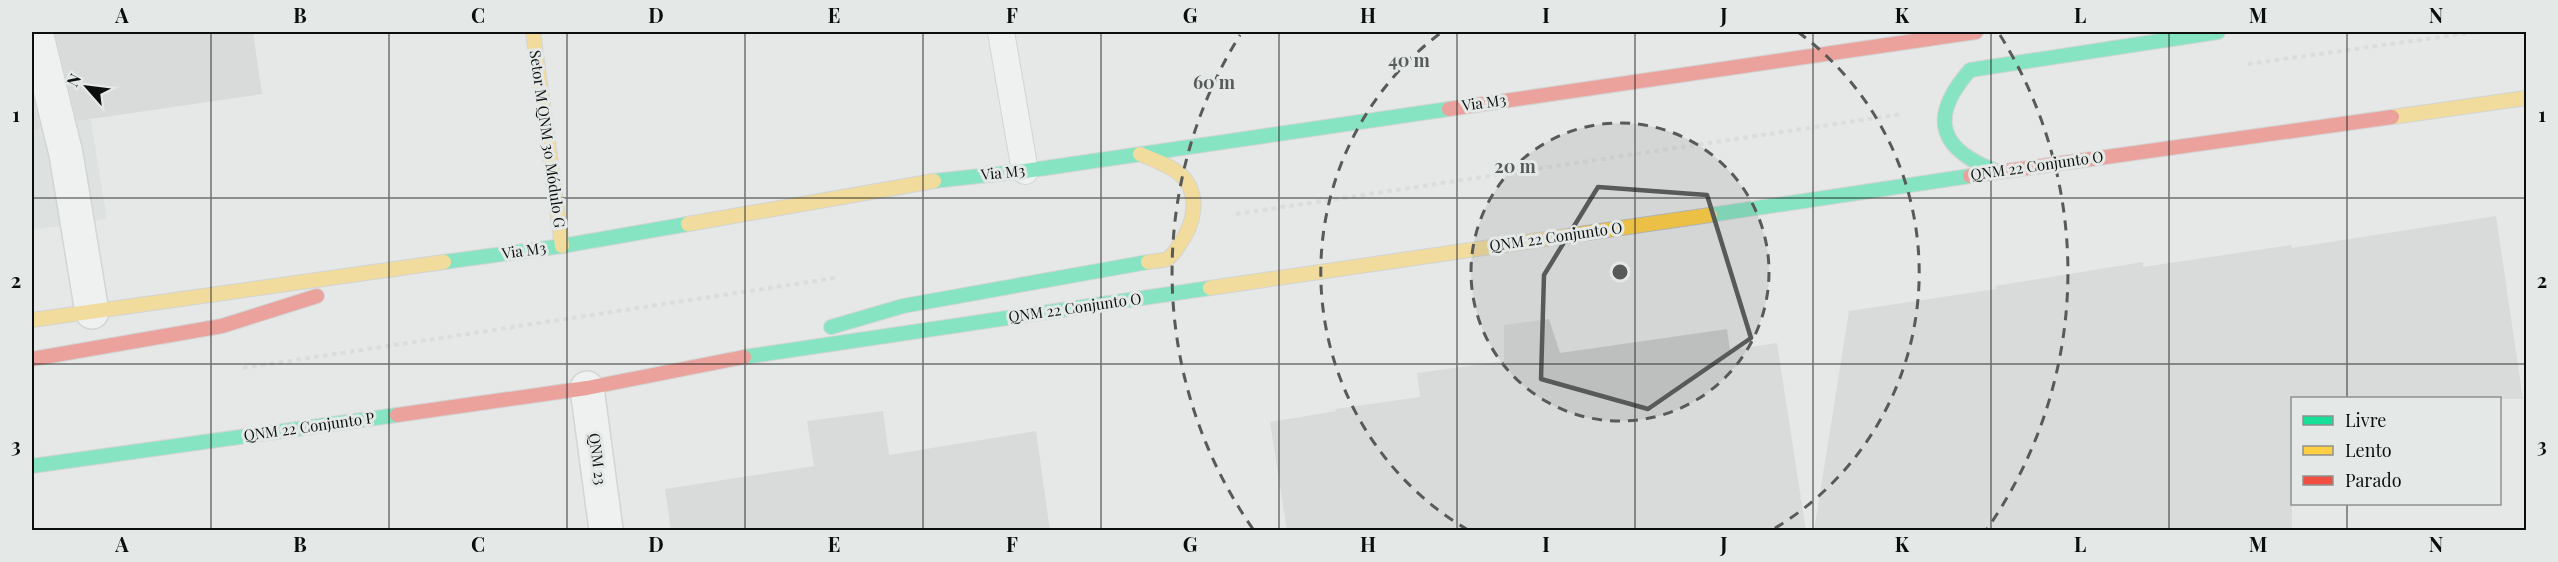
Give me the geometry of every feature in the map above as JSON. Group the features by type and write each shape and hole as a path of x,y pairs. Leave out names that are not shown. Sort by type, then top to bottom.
{"main road":[{"name":"Setor M QNM 30 Módulo G","path":"533,32 562,246"},
{"name":"Via M3","path":"32,321 562,246 949,178 1025,171 1976,32"},
{"path":"1999,172 1972,162 1952,144 1944,126 1945,107 1950,95 1970,70 2218,32"},
{"name":"QNM 22 Conjunto O","path":"587,388 711,362 1999,172 2526,98"},
{"path":"711,362 903,306 1167,259 1179,249 1194,220 1194,204 1190,190 1182,177 1171,168 1140,154"},
{"path":"32,359 222,326 404,268"},
{"name":"QNM 22 Conjunto P","path":"32,466 587,388"}],"street":[{"path":"36,32 66,154 92,312"},
{"name":"QNM 23","path":"587,388 606,531"}],"lane":[{"path":"1001,32 1025,171"}],"path":[{"path":"2240,65 2476,32"},
{"path":"1194,220 1945,107"},
{"path":"232,369 847,276"}],"highlighted area":[{"path":"1598,187 1707,195 1751,338 1648,409 1541,379 1544,275"}],"shaded area":[{"path":"32,32 76,32 107,219 32,230"}],"building":[{"path":"55,32 253,32 262,94 77,121"},
{"path":"32,92 40,128 32,130"},
{"path":"2496,216 2523,399 2501,399 2501,397 2291,397 2292,531 1814,531 1849,311 1996,289 1995,286 2143,262 2143,267 2291,245 2292,248"},
{"path":"1549,319 1560,353 1727,329 1730,350 1777,343 1806,531 1287,531 1270,422 1336,411 1335,409 1420,397 1417,373 1504,361 1504,325"},
{"path":"883,411 889,455 1036,431 1050,531 671,531 665,489 814,466 807,421"}],"traffic: fast":[{"path":"1999,172 1979,164 1964,154 1946,132 1945,118 1948,104 1956,88 1970,70 2218,32"},
{"path":"934,181 1025,171 1449,109"},
{"path":"1710,215 1970,176"},
{"path":"444,262 562,246 688,224"},
{"path":"831,327 903,306 1148,262"},
{"path":"744,357 1210,288"},
{"path":"32,466 397,415"}],"traffic: slow":[{"path":"533,32 562,246"},
{"path":"2392,117 2526,98"},
{"path":"1140,154 1167,166 1182,176 1192,192 1193,201 1192,220 1175,251 1167,259 1148,262"},
{"path":"688,224 934,181"},
{"path":"1210,288 1710,215"},
{"path":"32,320 444,262"}],"traffic: jam":[{"path":"1449,109 1976,32"},
{"path":"1970,176 2392,117"},
{"path":"32,359 222,326 317,296"},
{"path":"397,415 587,388 744,357"}]}
